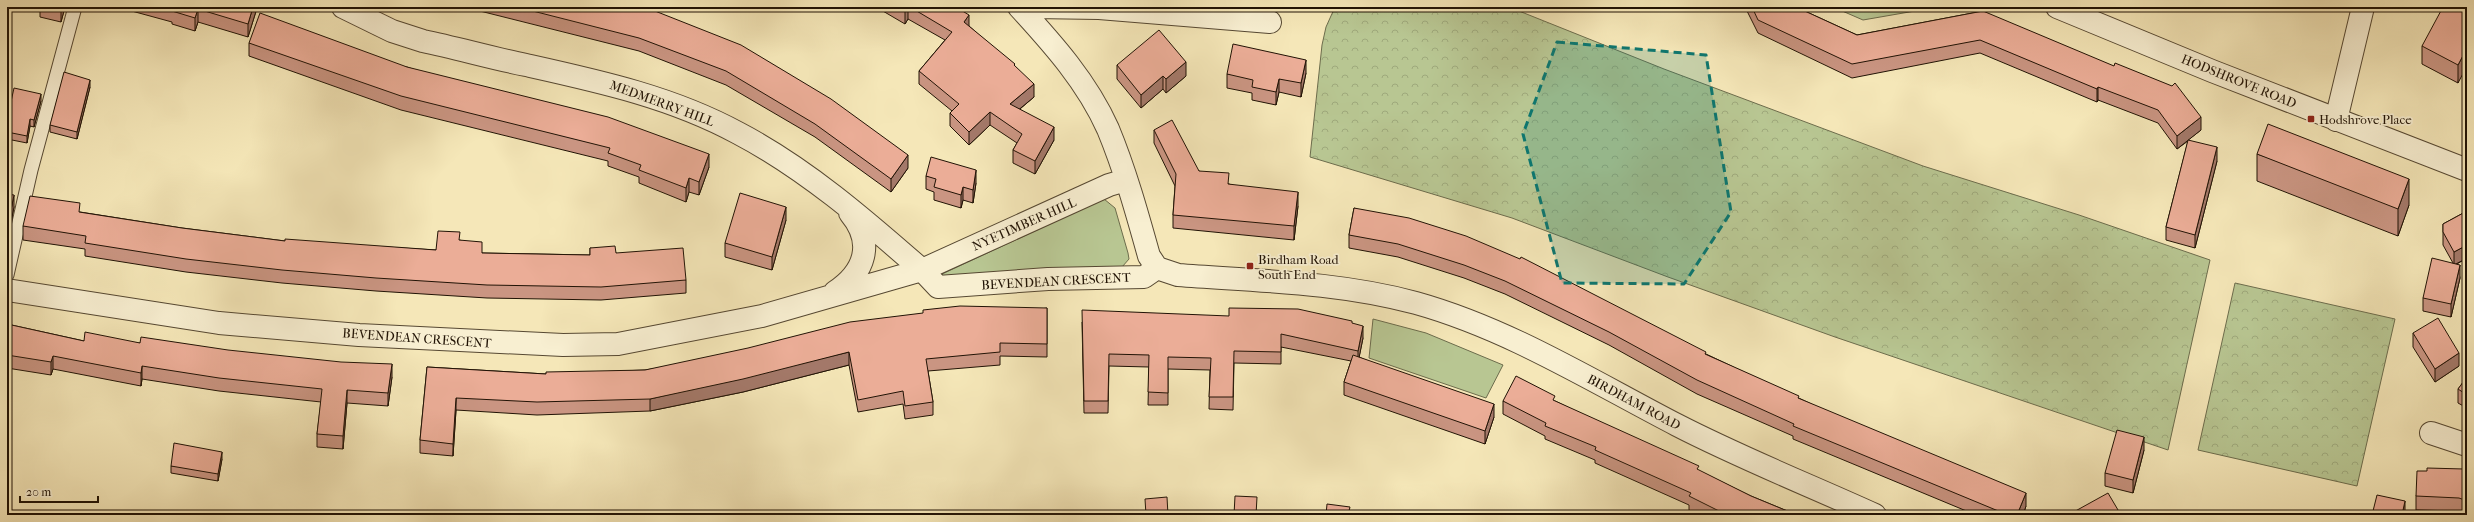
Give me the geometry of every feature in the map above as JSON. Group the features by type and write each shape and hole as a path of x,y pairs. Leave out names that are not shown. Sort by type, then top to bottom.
{"street":[{"name":"MEDMERRY HILL","path":"343,7 392,31 423,41 621,86 697,114 738,132 832,196 876,230 922,270"},
{"path":"1018,7 1066,60 1082,83 1107,128 1126,180 1149,256 1157,268"},
{"path":"1034,7 1099,8 1270,22"},
{"name":"HODSHROVE ROAD","path":"2057,7 2336,120 2467,170"},
{"path":"2336,120 2363,7"},
{"name":"NYETIMBER HILL","path":"922,270 1109,185 1126,180"},
{"name":"BEVENDEAN CRESCENT","path":"825,297 854,276 860,267 864,251 863,237 859,225 849,212 832,196"},
{"name":"BEVENDEAN CRESCENT","path":"7,290 219,323 358,335 563,345 618,344 762,316 922,270 938,287 1048,279 1144,277 1157,268"},
{"name":"BIRDHAM ROAD","path":"1157,268 1178,276 1342,288 1390,296 1486,328 1551,358 1680,426 1875,515"},
{"path":"2431,434 2467,445"}],"lane":[{"path":"7,275 26,188 75,7"}],"highlighted area":[{"path":"1557,42 1706,55 1731,212 1684,284 1562,283 1523,134"}],"green space":[{"path":"1335,7 1509,7 1664,69 1923,166 2079,215 2210,260 2168,450 1835,337 1668,277 1512,218 1310,157 1322,45 1326,27"},
{"path":"1833,7 1938,7 1863,20"},
{"path":"1104,199 1115,208 1128,253 1129,259 1122,267 944,277 942,274"},
{"path":"2235,283 2395,319 2357,486 2198,450"},
{"path":"1373,319 1426,333 1503,365 1486,398 1369,358"}],"building":[{"path":"167,7 253,7 248,24 198,9 195,18 172,11 173,8"},
{"path":"517,7 639,7 655,11 741,45 831,99 908,155 891,179 815,124 726,71 639,38"},
{"path":"898,7 908,7 905,11"},
{"path":"910,7 956,7 969,15 964,22 1015,64 1014,65 1034,84 1010,104 1054,127 1035,161 1013,150 1022,134 990,112 969,132 950,113 959,104 919,71 952,32"},
{"path":"1752,7 1796,7 1857,35 1983,11 2114,66 2115,63 2172,86 2175,83 2201,117 2177,136 2158,110 2098,87 2097,89 1980,40 1852,64 1758,20"},
{"path":"2443,7 2467,7 2467,48 2458,65 2422,46"},
{"path":"260,13 407,67 608,117 709,154 699,182 689,178 686,188 639,170 641,165 608,153 610,148 401,96 249,43"},
{"path":"1159,30 1186,62 1166,79 1163,76 1141,95 1117,65"},
{"path":"1233,44 1306,60 1301,83 1279,79 1276,92 1252,87 1253,80 1227,74"},
{"path":"64,72 90,80 77,132 50,125"},
{"path":"14,88 41,94 34,120 30,119 27,136 7,132 7,120"},
{"path":"1172,120 1199,171 1229,173 1228,184 1298,192 1294,226 1173,215 1176,174 1154,130"},
{"path":"2268,124 2409,179 2398,209 2257,154"},
{"path":"2188,140 2217,147 2195,235 2166,227"},
{"path":"931,157 976,170 973,190 963,187 961,195 934,187 936,179 926,176"},
{"path":"7,177 9,177 7,188"},
{"path":"740,193 786,207 772,257 725,243"},
{"path":"7,194 14,195 8,225 7,225"},
{"path":"30,196 80,203 79,212 182,228 285,241 285,239 436,250 438,231 460,232 459,240 482,242 482,253 590,255 590,248 615,246 616,253 683,248 686,280 601,287 487,285 282,270 186,259 85,243 86,236 23,226"},
{"path":"1354,208 1409,218 1466,236 1520,259 1521,257 1706,352 1705,354 1799,396 1798,398 2026,493 2017,515 2008,515 1793,426 1794,424 1697,380 1609,332 1505,281 1464,265 1398,244 1349,235"},
{"path":"2467,211 2467,245 2454,252 2443,232 2443,224"},
{"path":"2432,258 2460,265 2451,304 2423,298"},
{"path":"960,306 1047,308 1047,344 1000,343 1000,352 926,359 933,402 905,406 903,391 858,400 849,352 743,379 650,399 537,402 456,398 453,444 420,440 427,367 546,374 546,372 645,370 748,348 850,322 923,313 923,310"},
{"path":"1229,308 1298,309 1352,321 1352,323 1363,326 1358,351 1281,334 1281,352 1234,351 1233,397 1209,397 1211,358 1168,357 1168,393 1148,392 1149,355 1109,354 1108,401 1084,401 1082,310 1229,316"},
{"path":"2438,318 2459,353 2435,369 2413,333"},
{"path":"7,324 84,341 85,332 140,343 141,337 228,350 341,362 392,364 388,393 347,390 343,436 317,434 322,389 219,378 142,366 141,373 53,356 51,362 7,355"},
{"path":"1353,355 1494,404 1485,431 1344,382"},
{"path":"1516,376 1555,396 1553,400 1699,466 1697,469 1751,496 1797,515 1727,515 1689,496 1691,493 1595,450 1596,447 1545,426 1546,423 1503,401"},
{"path":"2467,377 2467,395 2458,389"},
{"path":"2117,430 2144,437 2133,480 2105,473"},
{"path":"174,443 222,452 218,474 171,466"},
{"path":"2427,468 2467,470 2467,501 2459,498 2416,496 2417,471 2427,471"},
{"path":"2108,493 2121,515 2070,515 2070,514"},
{"path":"2377,495 2405,501 2402,515 2372,515"},
{"path":"1235,496 1257,497 1256,515 1234,515"},
{"path":"1167,497 1168,515 1146,515 1145,499"},
{"path":"1327,504 1350,507 1348,515 1326,515"}],"place":[{"name":"Hodshrove Place","path":"2311,119"},
{"name":"Birdham Road South End","path":"1250,266"}]}
